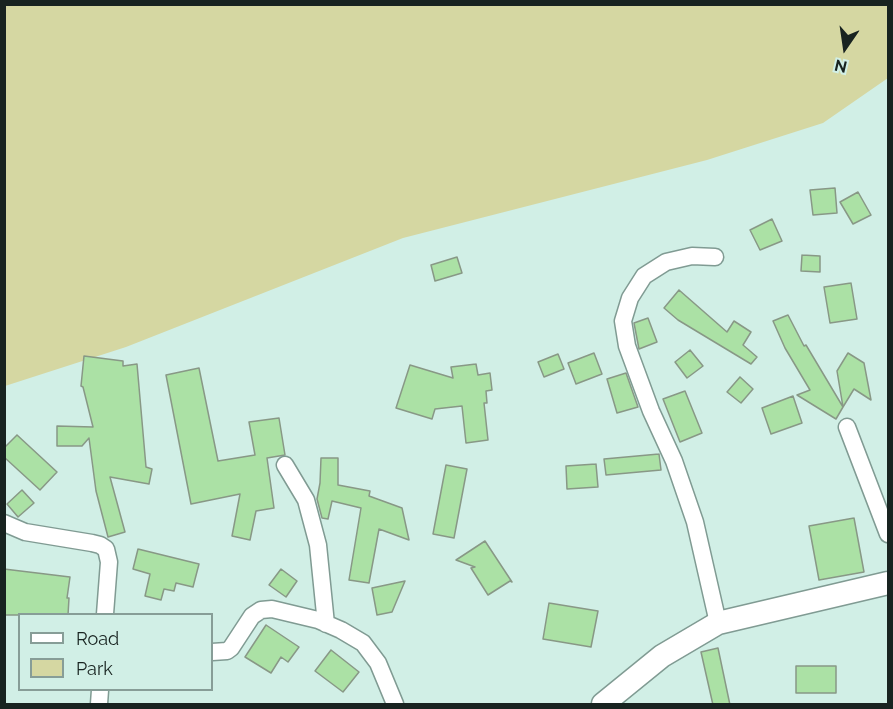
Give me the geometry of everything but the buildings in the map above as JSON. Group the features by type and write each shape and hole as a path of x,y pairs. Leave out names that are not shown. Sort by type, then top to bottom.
{"main road":[{"path":"603,705 662,656 718,623 888,583"}],"street":[{"path":"715,257 692,256 666,262 644,276 630,298 623,321 627,346 651,411 674,461 695,522 718,623"},
{"path":"847,427 888,534"},
{"path":"285,465 306,500 318,545 326,624"},
{"path":"4,523 25,532 92,543 106,549 109,562 105,613"},
{"path":"213,652 222,652 231,648 244,626 261,610 272,609 326,624 363,643 378,663 394,705"}],"green space":[{"path":"4,5 888,5 888,78 823,123 707,160 403,238 126,347 5,386"}]}
